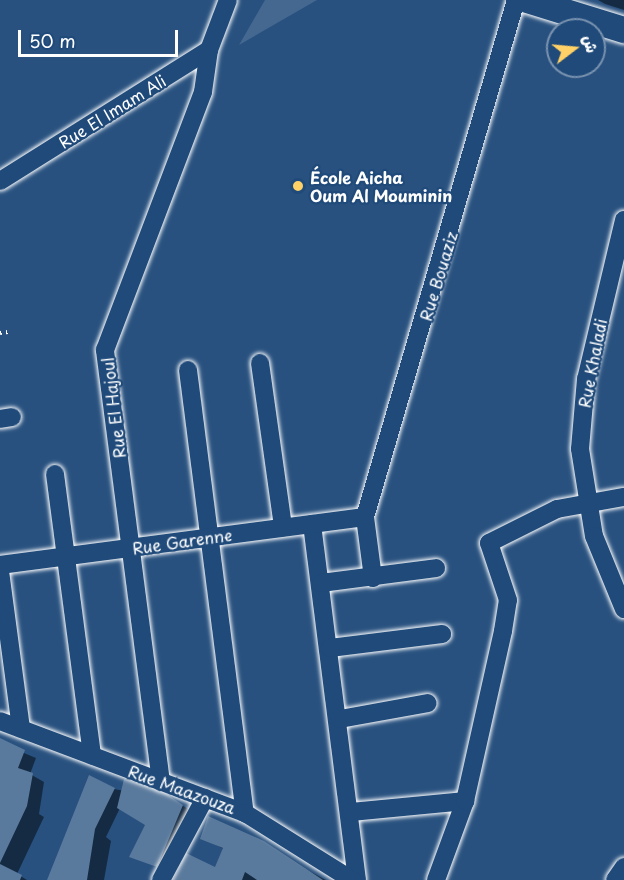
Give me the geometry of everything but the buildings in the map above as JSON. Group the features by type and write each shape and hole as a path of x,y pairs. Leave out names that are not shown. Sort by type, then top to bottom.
{"main road":[{"path":"527,0 624,30"}],"street":[{"path":"209,50 228,0"},
{"name":"Rue Bouaziz","path":"364,517 516,0"},
{"name":"Rue El Imam Ali","path":"0,181 209,50"},
{"name":"Rue El Hajoul","path":"161,782 105,350 203,92 209,50"},
{"name":"Rue Khaladi","path":"624,220 586,380 580,449 585,501 624,609"},
{"path":"260,363 283,527"},
{"path":"188,370 245,813"},
{"path":"56,474 92,756"},
{"path":"436,880 465,801 508,600 489,543 531,519 585,501 624,497"},
{"path":"364,517 373,578"},
{"name":"Rue Garenne","path":"0,565 364,517"},
{"path":"312,524 340,719 351,812 355,880"},
{"path":"321,583 436,568"},
{"path":"0,572 21,729"},
{"path":"330,648 442,634"},
{"path":"340,719 428,703"},
{"name":"Rue Maazouza","path":"0,721 245,813 355,880"},
{"path":"161,880 205,798"},
{"path":"351,812 465,801"},
{"path":"615,880 624,867"}],"path":[{"path":"0,333 8,332"}],"shaded area":[{"path":"265,0 317,0 239,45"}],"place":[{"name":"École Aicha Oum Al Mouminin","path":"298,186"}]}
